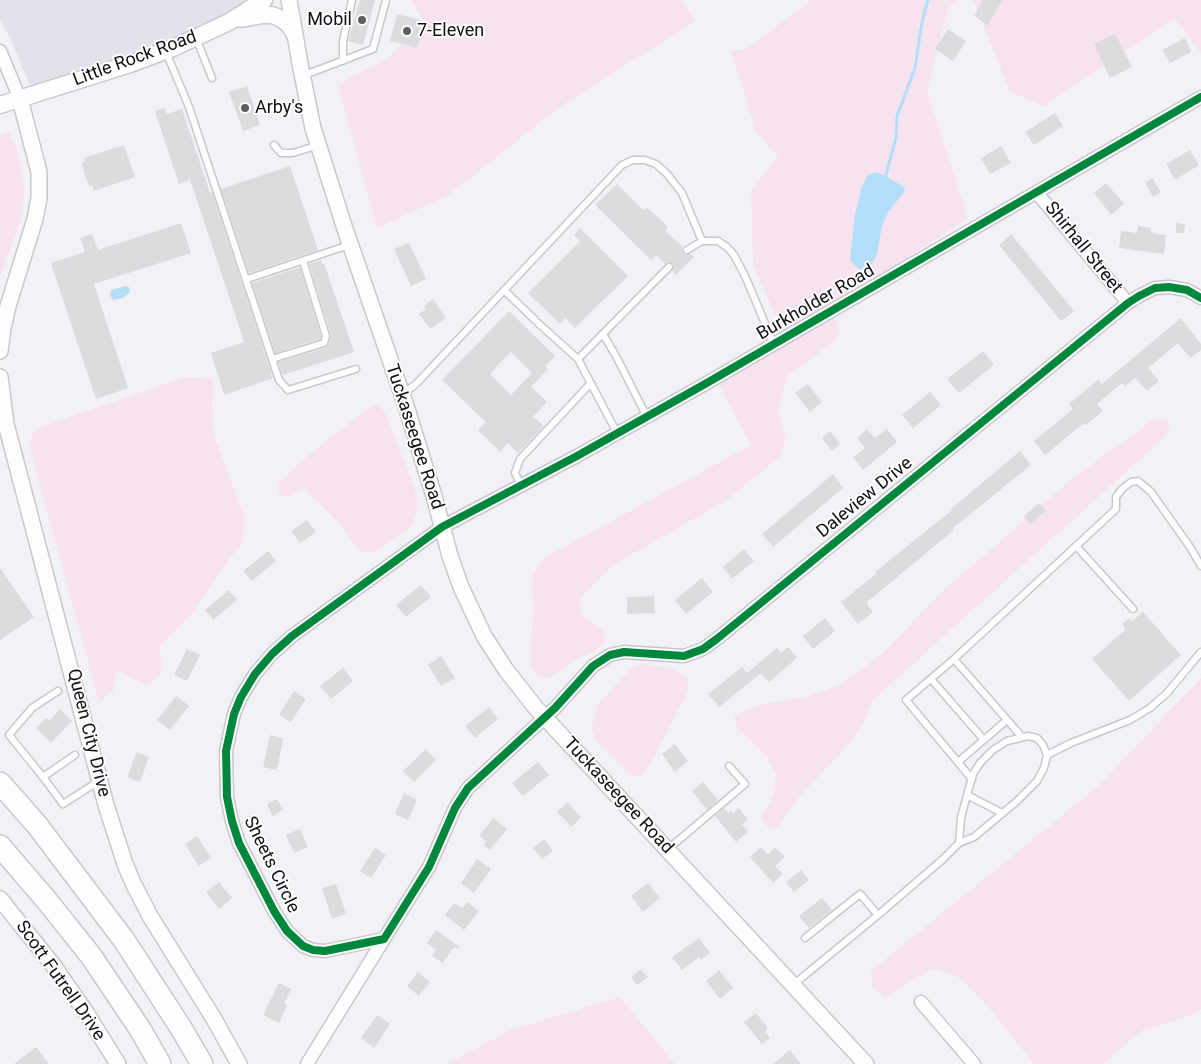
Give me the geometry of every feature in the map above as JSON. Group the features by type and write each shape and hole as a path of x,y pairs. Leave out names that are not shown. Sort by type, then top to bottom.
{"highway":[{"path":"0,783 38,824 124,940 202,1064"},
{"path":"0,846 91,956 140,1029 160,1064"}],"main road":[{"name":"Little Rock Road","path":"0,105 165,51 229,22 264,0"},
{"path":"229,22 250,16 272,15 282,19 294,33"}],"street":[{"name":"Tuckaseegee Road","path":"289,0 307,104 319,145 402,395 461,587 484,636 506,670 544,717 866,1064"},
{"path":"0,52 20,98 39,172 39,198 35,219 8,306 0,351"},
{"name":"Burkholder Road","path":"442,527 647,417 1201,97"},
{"name":"Shirhall Street","path":"1037,193 1128,303"},
{"name":"Daleview Drive","path":"544,717 593,666 610,655 624,652 684,656 703,649 1128,303 1155,288 1169,287 1187,290 1201,298"},
{"name":"Queen City Drive","path":"0,377 6,424 100,780 125,864 150,916 214,1019 239,1064"},
{"name":"Sheets Circle","path":"384,939 325,951 313,950 303,946 287,931 274,911 246,856 232,822 227,797 226,751 234,714 241,697 255,674 272,654 292,636 442,527"},
{"path":"307,1064 417,888 455,808 468,788 544,717"},
{"name":"Scott Futrell Drive","path":"0,899 53,965 85,1011 118,1064"},
{"path":"920,1002 966,1061"}],"lane":[{"path":"343,61 343,42 352,0"},
{"path":"302,76 373,49 386,0"},
{"path":"196,38 212,78"},
{"path":"165,51 189,107 279,380 288,390 356,368"},
{"path":"274,145 281,152 293,153 319,145"},
{"path":"402,395 416,384 622,165 633,160 645,160 656,164 667,174 682,193 702,241"},
{"path":"687,250 702,241 718,241 734,255 746,278 774,345"},
{"path":"247,279 351,245"},
{"path":"272,359 324,343 326,336 303,260"},
{"path":"578,359 669,267"},
{"path":"504,290 525,310 539,320 546,330 578,359 617,433"},
{"path":"603,334 647,417"},
{"path":"521,485 515,472 520,459 590,384"},
{"path":"972,779 906,700 954,659 1116,509 1116,497 1122,489 1131,482 1138,481 1151,492 1190,546 1201,566"},
{"path":"1076,546 1133,610"},
{"path":"1047,755 1071,743 1130,720 1150,708 1166,693 1201,652"},
{"path":"954,659 1022,737"},
{"path":"931,679 984,740"},
{"path":"58,692 32,708 9,735 63,804 100,780"},
{"path":"958,762 1007,720"},
{"path":"793,985 942,860 959,842 974,837 1002,814 1037,780 1044,768 1047,755 1043,745 1037,738 1028,736 1007,741 993,750 977,768 961,817 959,842"},
{"path":"43,777 75,755"},
{"path":"667,850 745,784 729,766"},
{"path":"967,795 1002,814"},
{"path":"805,938 860,894 878,915"}],"shaded area":[{"path":"0,0 262,0 228,21 33,93 11,40 0,20"},
{"path":"411,0 680,0 696,21 564,104 447,196 377,228 338,86 349,78 388,59 402,44 417,48 424,21"},
{"path":"811,0 956,0 948,9 927,92 968,218 785,338 753,265 751,189 778,157 756,132 731,51 748,48"},
{"path":"973,0 1201,0 1201,53 1175,19 1044,106 1010,92"},
{"path":"9,132 18,153 24,184 23,214 0,277 0,135"},
{"path":"833,318 838,322 839,333 833,343 790,373 786,379 778,411 786,436 781,456 727,500 613,565 584,594 579,604 584,618 602,629 605,635 604,643 595,651 574,661 560,672 547,678 538,677 531,666 530,646 534,609 532,583 534,572 542,559 751,445 718,383"},
{"path":"185,377 211,378 215,392 212,402 214,435 244,516 243,542 195,610 160,646 162,672 147,685 116,670 113,692 99,702 29,446 33,433 44,426"},
{"path":"379,404 386,415 415,489 418,509 410,529 373,552 360,552 341,525 305,488 291,496 280,496 278,484 305,458 368,408"},
{"path":"1154,419 1167,420 1170,426 1166,436 873,700 863,725 842,752 800,796 780,825 769,829 761,818 774,794 776,774 766,756 737,728 734,715 762,704 809,696 839,685 882,654 944,590 1073,478"},
{"path":"644,663 674,670 688,679 689,689 650,765 640,776 632,777 597,742 591,729 598,704 632,667"},
{"path":"1201,678 1201,1009 1193,1015 1141,1031 1103,1064 1034,1064 990,1009 958,977 933,968 885,998 872,988 871,971 1096,788"},
{"path":"620,997 675,1064 446,1064 511,1030"}],"water":[{"path":"875,172 886,176 905,188 882,225 877,254 871,266 864,270 859,269 850,260 855,215 861,189 867,176"},
{"path":"125,286 129,287 130,292 123,298 112,299 110,295 111,290"}],"building":[{"name":"Mobil","path":"360,0 375,0 363,45 348,41"},
{"path":"983,0 1002,0 988,25 974,16"},
{"name":"7-Eleven","path":"397,14 424,21 417,48 390,41"},
{"path":"948,29 966,41 953,61 935,49"},
{"path":"1115,34 1132,67 1110,78 1094,44"},
{"path":"1185,38 1191,52 1170,63 1162,50"},
{"name":"Arby's","path":"247,86 260,125 243,131 229,92"},
{"path":"165,108 167,114 182,109 210,193 212,192 273,378 224,395 211,353 244,342 190,180 179,184 155,111"},
{"path":"1055,113 1063,126 1034,145 1025,132"},
{"path":"124,145 135,177 94,191 92,185 89,186 81,163 85,162 84,158"},
{"path":"1001,146 1011,163 990,174 981,158"},
{"path":"1190,150 1199,165 1175,180 1166,164"},
{"path":"290,166 318,250 249,273 221,189"},
{"path":"1152,178 1161,192 1153,197 1145,182"},
{"path":"1106,183 1124,204 1111,215 1094,193"},
{"path":"617,184 643,210 647,207 668,227 665,231 683,247 682,251 684,254 690,254 694,257 676,275 672,271 674,266 672,263 668,262 665,264 656,255 651,260 595,205"},
{"path":"181,223 191,253 94,284 128,388 96,399 51,263 85,252 80,238 92,234 98,250"},
{"path":"1176,223 1185,224 1184,233 1176,233"},
{"path":"1138,226 1151,228 1151,233 1166,235 1164,254 1119,248 1121,231 1137,233"},
{"path":"580,228 628,276 575,328 565,318 560,324 528,293 580,241 574,235"},
{"path":"1011,234 1074,311 1061,321 999,245"},
{"path":"409,243 426,279 411,286 394,249"},
{"path":"321,260 322,264 324,263 354,352 283,375 278,362 325,348 329,344 331,335 309,264"},
{"path":"300,267 321,336 320,339 275,353 252,283"},
{"path":"433,299 446,318 430,329 419,314 426,309 424,306"},
{"path":"509,311 555,356 545,366 548,369 531,387 547,402 533,417 544,426 518,453 508,443 500,452 478,430 486,422 442,380","holes":["511,352 532,373 511,395 490,374"]},
{"path":"1181,318 1201,344 1201,350 1190,358 1178,343 1148,368 1159,381 1147,391 1135,378 1125,386 1122,383 1097,404 1103,411 1086,425 1084,423 1045,455 1034,441 1073,409 1069,404 1098,380 1102,384"},
{"path":"983,351 994,365 959,393 947,379"},
{"path":"808,384 822,402 810,412 795,393"},
{"path":"930,392 941,405 913,428 902,415"},
{"path":"867,429 875,438 887,429 897,442 863,470 853,457 865,448 857,438"},
{"path":"830,431 840,444 832,451 822,438"},
{"path":"1020,451 1031,465 953,528 954,530 866,603 873,612 858,624 841,602"},
{"path":"833,474 843,488 773,547 762,534"},
{"path":"1039,503 1046,511 1030,524 1024,516"},
{"path":"307,520 316,532 300,543 291,531"},
{"path":"744,549 754,561 732,579 723,567"},
{"path":"268,551 276,561 252,581 243,571"},
{"path":"0,568 34,617 0,640"},
{"path":"702,578 713,592 686,614 675,600"},
{"path":"421,585 431,597 406,617 396,605"},
{"path":"229,590 237,600 213,620 205,610"},
{"path":"654,596 655,613 627,614 627,597"},
{"path":"1143,612 1181,655 1129,701 1092,659 1126,629 1122,624 1130,618 1132,621"},
{"path":"825,618 835,631 813,649 803,636"},
{"path":"788,647 797,658 769,682 761,673 719,707 708,694 742,667 747,673 777,648 781,653"},
{"path":"187,649 200,655 187,681 174,675"},
{"path":"441,656 455,678 441,686 428,665"},
{"path":"343,668 353,681 331,699 320,686"},
{"path":"294,691 306,699 291,722 279,715"},
{"path":"176,696 189,706 170,730 157,720"},
{"path":"489,707 498,719 475,738 465,726"},
{"path":"60,709 72,721 51,743 36,728 46,718 50,720"},
{"path":"270,735 283,738 277,770 263,767"},
{"path":"675,744 688,761 675,772 662,754"},
{"path":"426,749 436,760 414,782 403,771"},
{"path":"137,752 149,757 140,782 127,777"},
{"path":"538,762 549,775 523,796 512,783"},
{"path":"703,782 718,800 707,810 692,791"},
{"path":"404,793 417,800 408,820 395,814"},
{"path":"277,799 283,810 273,816 267,804"},
{"path":"568,802 581,818 571,827 557,812"},
{"path":"724,808 728,813 731,811 733,813 739,808 748,820 742,824 748,832 736,842 715,816"},
{"path":"493,818 507,829 490,850 484,845 486,841 479,836"},
{"path":"300,829 308,847 294,853 286,835"},
{"path":"197,836 211,858 199,866 185,844"},
{"path":"544,839 553,851 542,859 533,848"},
{"path":"761,847 768,854 775,847 785,857 775,866 783,874 773,883 750,857"},
{"path":"375,848 386,855 371,878 360,871"},
{"path":"477,859 491,869 474,893 461,883"},
{"path":"801,870 809,880 794,892 786,882"},
{"path":"219,882 232,898 219,909 206,892"},
{"path":"648,883 660,898 643,912 631,896"},
{"path":"336,884 346,914 332,919 322,888"},
{"path":"822,898 832,910 809,928 799,916"},
{"path":"467,902 479,911 464,930 445,915 454,903 462,908"},
{"path":"436,930 461,948 453,948 443,963 432,956 436,950 427,943"},
{"path":"699,938 710,953 701,960 699,957 682,970 672,957"},
{"path":"641,969 648,977 637,985 631,977"},
{"path":"719,970 733,988 720,999 706,981"},
{"path":"418,972 430,982 419,996 407,986"},
{"path":"279,983 291,989 284,1004 287,1005 279,1023 263,1015"},
{"path":"756,1013 768,1028 765,1031 770,1038 762,1044 744,1022"},
{"path":"377,1015 390,1024 374,1048 361,1038"},
{"path":"36,1047 49,1064 14,1064"},
{"path":"790,1050 801,1064 773,1064"}],"waterway":[{"path":"885,178 896,138 897,116 915,68 922,22 928,0"}],"cycle path":[{"path":"1201,97 705,384 577,456 442,527 292,636 272,654 255,674 241,697 234,714 226,751 227,797 239,843 274,911 287,931 303,946 313,950 325,951 384,939 429,867 455,808 468,788 555,708 593,666 610,655 624,652 684,656 703,649 1128,303 1155,288 1169,287 1187,290 1201,298"}],"place":[{"name":"Mobil","path":"362,20"},
{"name":"7-Eleven","path":"407,31"},
{"name":"Arby's","path":"245,108"}]}
